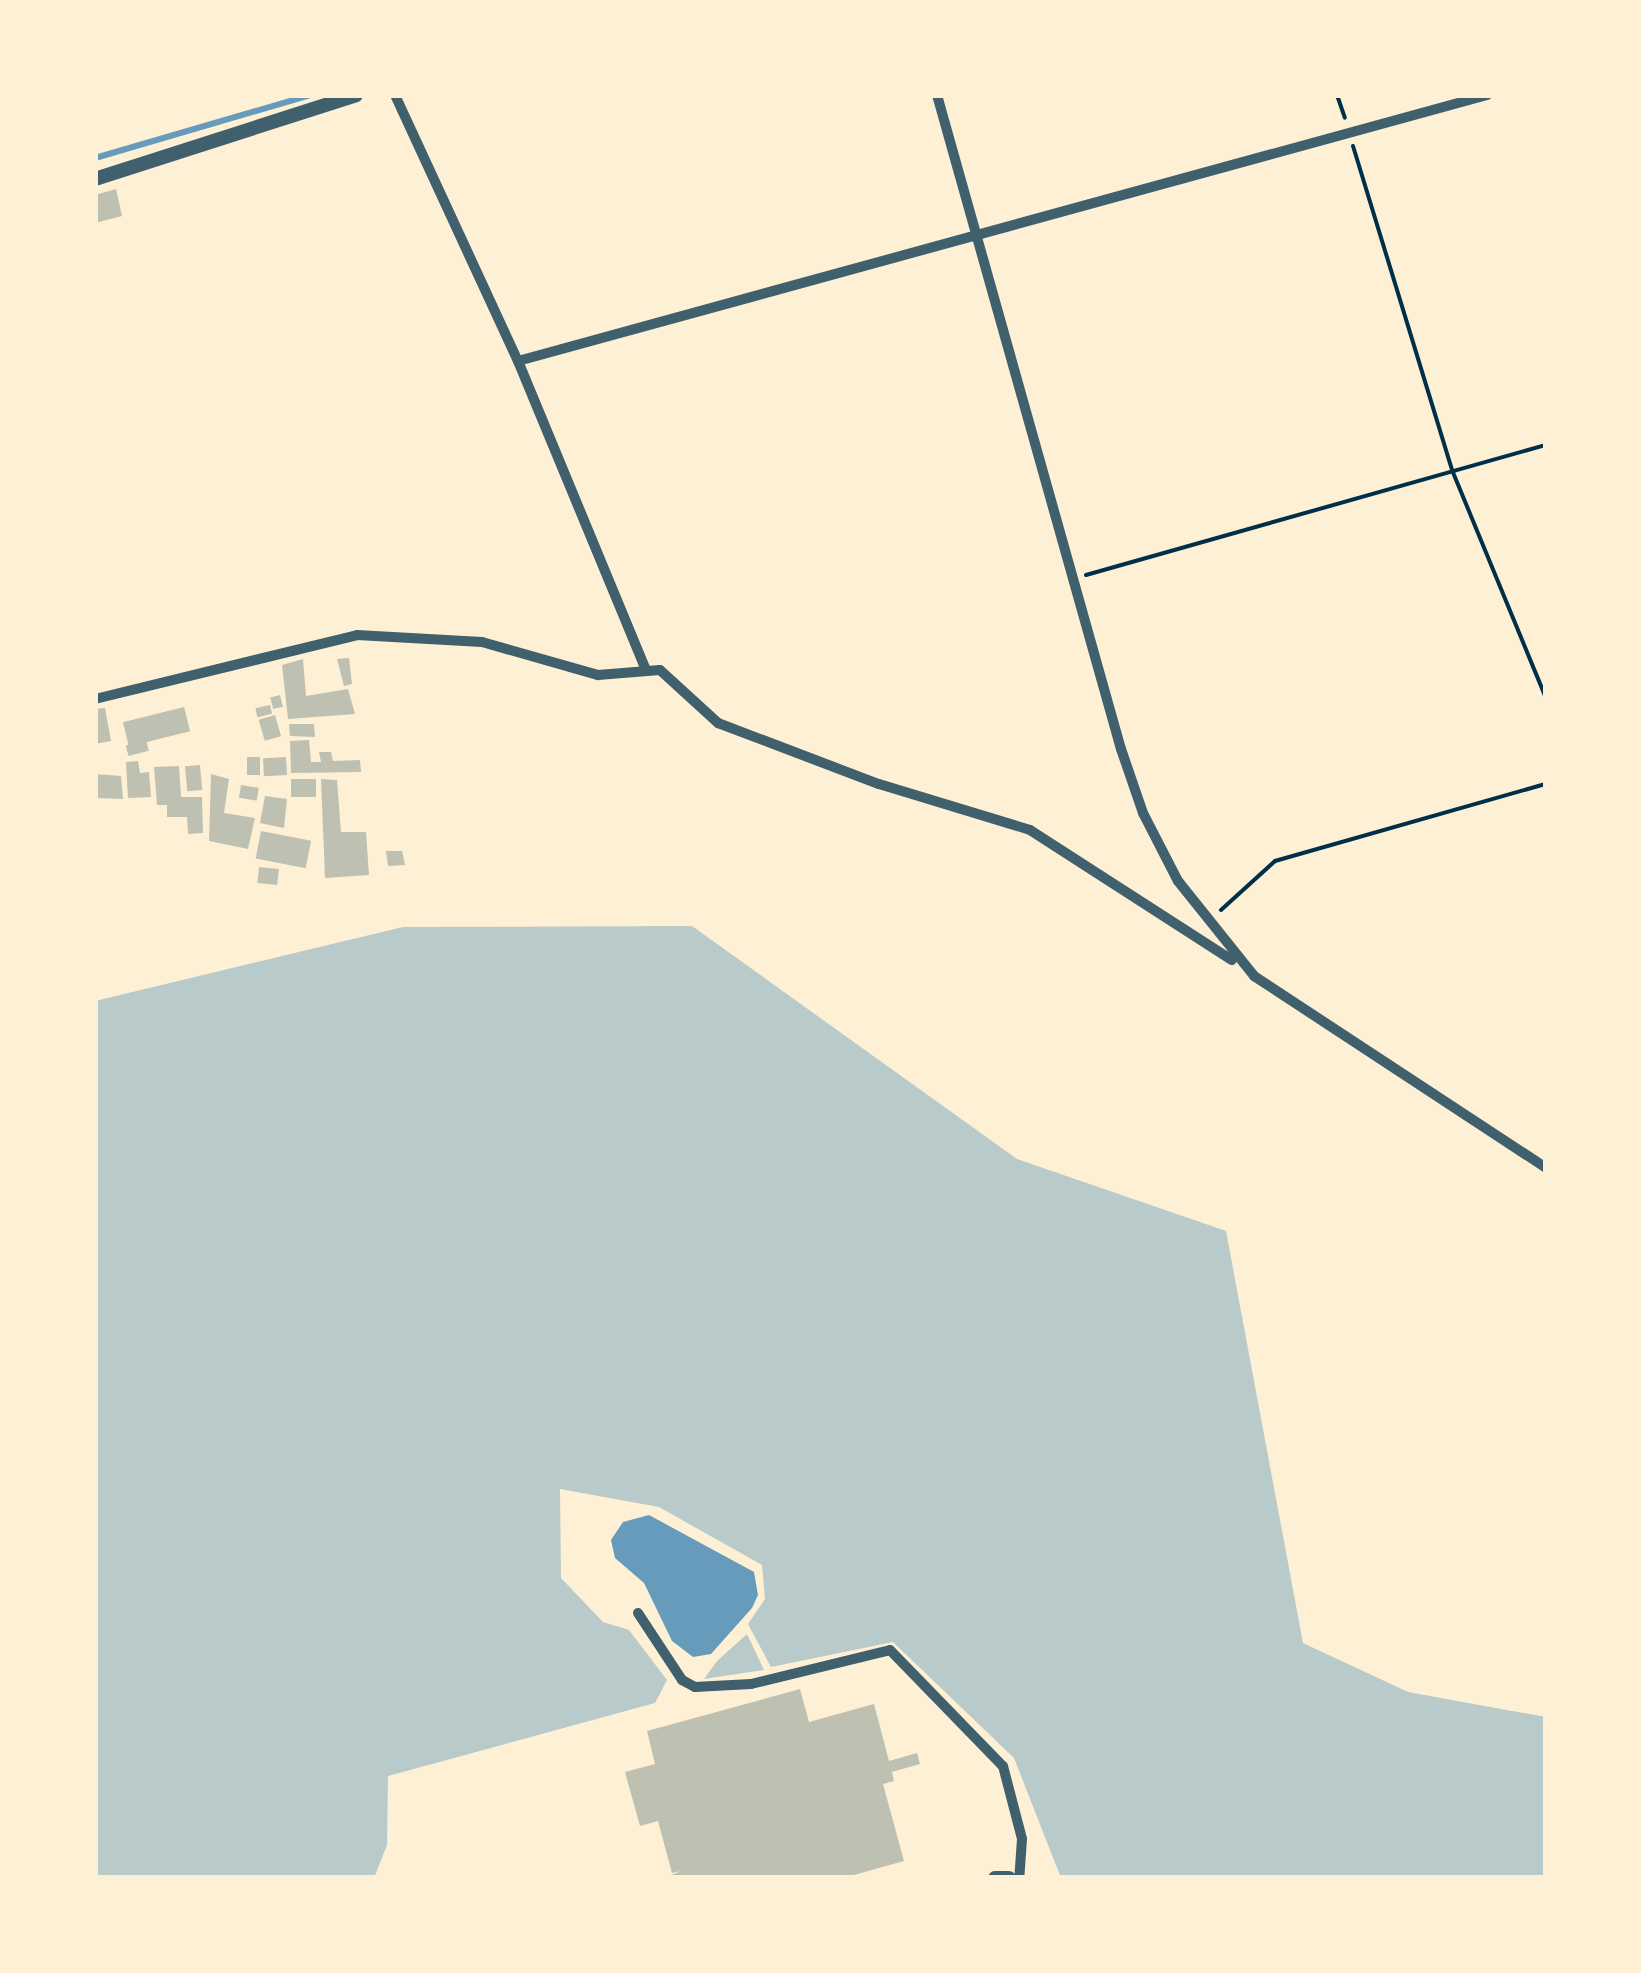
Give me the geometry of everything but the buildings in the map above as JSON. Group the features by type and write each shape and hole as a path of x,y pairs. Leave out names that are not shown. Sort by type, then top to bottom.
{"street":[{"path":"95,180 356,95"},
{"path":"395,95 518,361 646,668"},
{"path":"937,95 1072,579 1143,813 1208,924 1245,968"},
{"path":"518,361 1487,95"},
{"path":"95,698 357,634 482,642 598,674 646,668 680,685 718,723 879,784 1030,830 1546,1168"},
{"path":"638,1613 682,1680 695,1687 752,1684 890,1650 1003,1766 1022,1839 1019,1878"},
{"path":"994,1878 1008,1878"}],"path":[{"path":"1338,95 1452,470 1546,698"},
{"path":"1072,579 1546,445"},
{"path":"1208,924 1275,861 1546,784"}],"shaded area":[{"path":"692,926 1017,1159 1226,1231 1303,1643 1408,1692 1546,1717 1546,1878 1061,1878 1014,1758 893,1642 771,1667 748,1624 765,1599 762,1565 659,1507 560,1489 561,1578 603,1622 629,1630 667,1680 655,1703 388,1776 387,1845 374,1878 95,1878 95,1001 403,927"},
{"path":"747,1634 764,1670 704,1679 717,1661"}],"water":[{"path":"649,1515 754,1572 758,1595 752,1608 711,1654 693,1657 672,1641 644,1583 615,1558 611,1540 623,1522"}],"waterway":[{"path":"95,158 310,95"}]}
